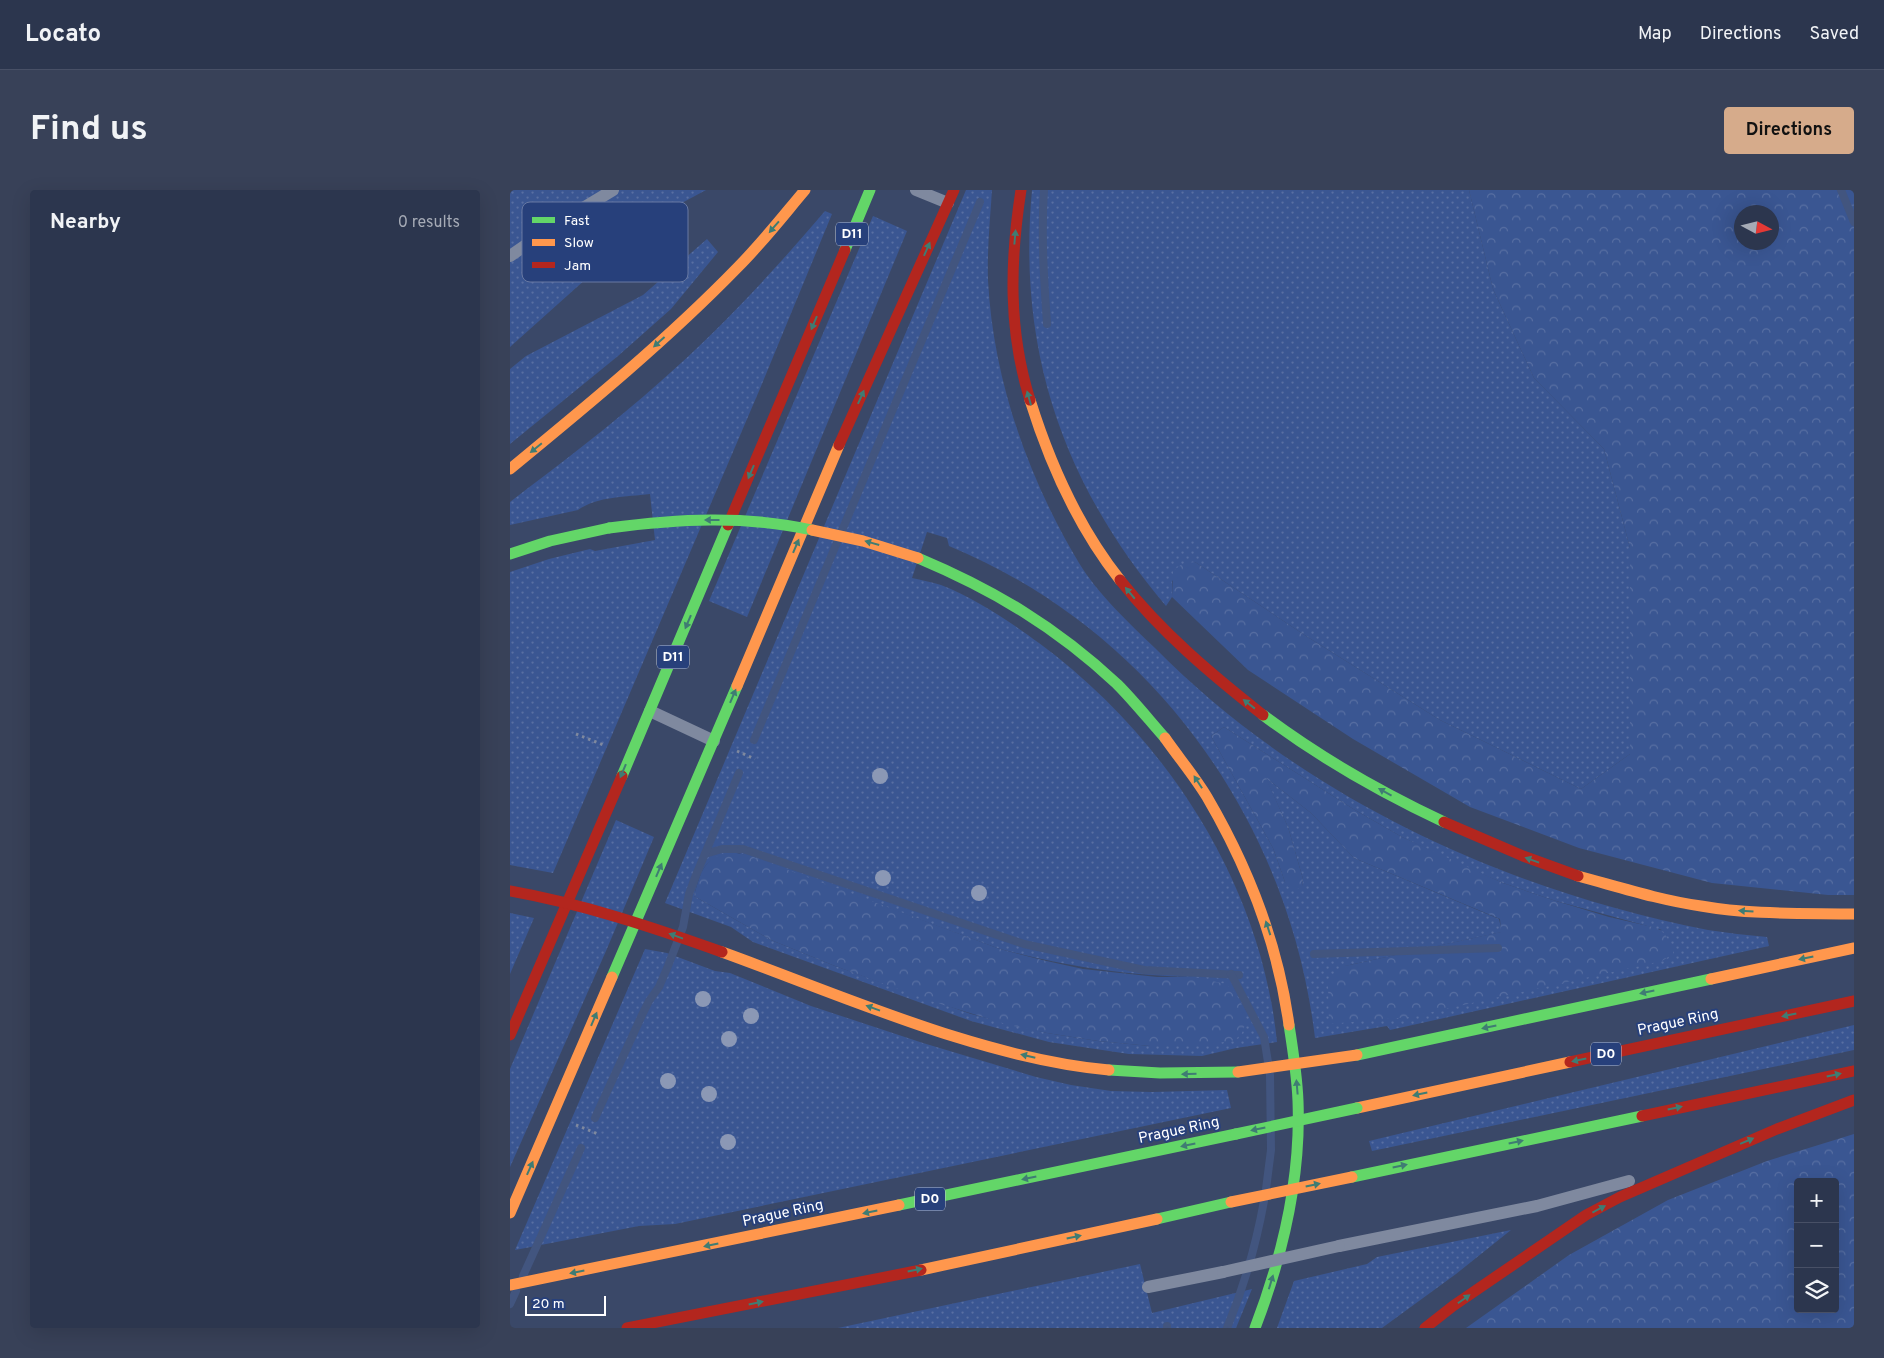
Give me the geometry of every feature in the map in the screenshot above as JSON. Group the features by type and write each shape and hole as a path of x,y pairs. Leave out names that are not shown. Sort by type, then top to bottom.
{"main road":[{"path":"510,469 682,322 774,228 805,190"},
{"name":"D11","path":"510,1035 650,711 870,190"},
{"path":"510,1213 714,741 824,479 954,190"},
{"path":"1021,190 1012,270 1012,304 1023,375 1044,444 1066,495 1082,525 1116,576 1161,627 1201,665 1253,707 1317,752 1378,789 1444,823 1511,852 1578,876 1684,904 1720,910 1854,914"},
{"path":"510,554 550,541 609,528 694,520 762,522 834,533 918,558 972,582 1011,603 1063,639 1117,686 1154,725 1189,768 1226,829 1242,862 1268,930 1287,1000 1292,1031 1298,1109 1296,1163 1289,1214 1278,1258 1255,1328"},
{"path":"510,891 575,905 626,919 909,1020 1011,1052 1091,1068 1153,1074 1238,1072 1357,1055 1854,948"},
{"name":"Prague Ring","path":"510,1285 1236,1134 1854,1001"},
{"path":"628,1328 708,1313 1854,1071"},
{"path":"1425,1328 1453,1306 1586,1216 1620,1198 1706,1159 1776,1129 1854,1100"}],"lane":[{"path":"593,202 613,190"},
{"path":"916,190 948,203"},
{"path":"510,256 522,247"},
{"path":"650,711 714,741"},
{"path":"1148,1287 1538,1206 1706,1159"}],"green space":[{"path":"510,190 706,190 684,202 522,202 522,282 583,282 510,347"},
{"path":"966,190 992,190 988,269 991,317 997,354 1016,427 1044,497 1079,563 1104,596 1155,648 1213,701 1275,749 1341,792 1410,830 1482,862 1556,890 1632,913 1708,930 1767,937 1769,946 1390,1030 1387,1026 1315,1038 1300,958 1275,881 1241,809 1198,742 1147,681 1088,628 1022,582 949,546 947,538 927,532 912,578 941,585 979,603 1039,643 1085,681 1128,723 1166,769 1200,818 1228,871 1251,926 1267,983 1277,1042 1236,1048 1202,1056 1129,1054 1049,1042 971,1021 753,942 731,927 665,903","holes":["1224,727 1355,810 1402,837 1452,861 1503,883 1556,901 1662,930 1345,966 1502,932 1499,919 1354,858 1311,813 1265,777 1288,827 1303,879 1302,886 1285,882 1273,848 1211,736","739,853 1000,949 1096,969 1144,975 1194,977 1150,1046 1098,1041 1047,1033 971,1014 835,966 771,940 694,896 700,877 707,864 719,857"]},
{"path":"1032,190 1469,190 1493,289 1534,378 1604,449 1630,548 1630,754 1581,789 1440,720 1306,636 1195,562 1172,581 1172,597 1166,606 1130,560 1100,512 1074,463 1055,412 1041,360 1032,305 1029,249"},
{"path":"1469,190 1854,190 1854,895 1828,895 1712,883 1579,848 1470,807 1353,739 1248,670 1172,597 1173,571 1182,564 1195,562 1306,636 1440,720 1581,789 1630,754 1630,548 1604,449 1534,378 1493,289"},
{"path":"825,211 832,214 759,391 553,873 510,865 510,572 549,559 590,549 595,551 655,540 650,494 603,500 586,505 578,510 510,525 510,502 606,428 683,361 746,299"},
{"path":"873,216 907,231 747,617 709,601"},
{"path":"707,239 718,252 671,309 618,356 510,444 510,369 526,356 643,295 658,282 688,282 688,256"},
{"path":"1224,727 1355,810 1402,837 1503,883 1609,917 1657,928 1665,934 1673,948 1673,954 1662,961 1409,1017 1329,1024 1328,983 1345,966 1501,932 1500,919 1354,858 1311,813 1266,778 1288,827 1303,879 1302,886 1296,890 1290,889 1285,882 1273,848 1211,736"},
{"path":"616,820 654,837 606,951 510,1167 510,1069"},
{"path":"730,852 748,855 1000,949 1083,969 1157,977 1194,977 1226,984 1236,994 1244,1009 1246,1022 1242,1033 1235,1040 1202,1046 1150,1046 1098,1041 1047,1033 1009,1025 934,1002 835,966 771,940 694,896 701,873 709,862"},
{"path":"510,913 534,918 510,974"},
{"path":"645,949 667,953 715,971 730,973 811,1006 923,1043 1036,1077 1111,1091 1227,1090 1231,1108 675,1224 639,1226 515,1250"},
{"path":"1854,1025 1854,1050 1372,1151 1369,1141"},
{"path":"1854,1134 1854,1328 1466,1328 1569,1255 1668,1200 1767,1161"},
{"path":"1511,1230 1456,1274 1382,1328 1277,1328 1294,1281 1367,1264 1377,1257"},
{"path":"1140,1264 1152,1313 1252,1289 1236,1328 838,1328"}],"waterway":[{"path":"1044,190 1043,240 1047,324"},
{"path":"1841,190 1854,222"},
{"path":"754,740 980,202"},
{"path":"595,1118 642,1015 659,987 668,966 683,927 689,894 739,773"},
{"path":"705,854 722,849 743,849 1024,944 1144,970 1239,975"},
{"path":"1314,954 1498,948"},
{"path":"1231,974 1264,1037 1270,1075 1271,1150 1266,1189"},
{"path":"523,1276 581,1148"},
{"path":"1227,1328 1249,1266 1264,1201"},
{"path":"510,1304 516,1291"}],"traffic: fast":[{"path":"845,250 870,190"},
{"path":"609,528 660,522 736,520 787,525 812,530"},
{"path":"622,776 728,525"},
{"path":"510,554 550,541 609,528"},
{"path":"918,558 973,583 998,597 1071,645 1117,684 1165,738"},
{"path":"612,977 737,686"},
{"path":"1263,715 1350,773 1444,822"},
{"path":"1357,1055 1711,979"},
{"path":"1255,1328 1282,1245 1293,1188 1298,1130 1295,1063 1289,1025"},
{"path":"1109,1070 1160,1073 1238,1072"},
{"path":"1236,1134 1357,1108"},
{"path":"1352,1177 1642,1116"},
{"path":"899,1205 1236,1134"},
{"path":"1157,1219 1231,1202"}],"traffic: slow":[{"path":"510,469 598,396 711,294 747,258 805,190"},
{"path":"1030,400 1056,471 1078,517 1120,580"},
{"path":"737,686 839,445"},
{"path":"812,530 863,541 918,558"},
{"path":"1165,738 1207,797 1236,851 1269,936 1284,995 1289,1025"},
{"path":"1578,876 1654,897 1720,909 1778,913 1854,914"},
{"path":"1711,979 1854,948"},
{"path":"722,952 864,1006 962,1039 1011,1053 1109,1070"},
{"path":"510,1213 612,977"},
{"path":"1238,1072 1357,1055"},
{"path":"1357,1108 1570,1062"},
{"path":"1231,1202 1352,1177"},
{"path":"510,1285 899,1205"},
{"path":"921,1270 1157,1219"}],"traffic: jam":[{"path":"839,445 954,190"},
{"path":"1021,190 1013,269 1013,295 1018,348 1030,400"},
{"path":"728,525 845,250"},
{"path":"1120,580 1152,617 1187,652 1263,715"},
{"path":"510,1035 622,776"},
{"path":"1444,822 1523,856 1578,876"},
{"path":"510,891 564,902 617,917 722,952"},
{"path":"1570,1062 1854,1001"},
{"path":"1642,1116 1854,1071"},
{"path":"1425,1328 1453,1306 1586,1215 1620,1197 1777,1129 1854,1100"},
{"path":"627,1328 921,1270"}]}
